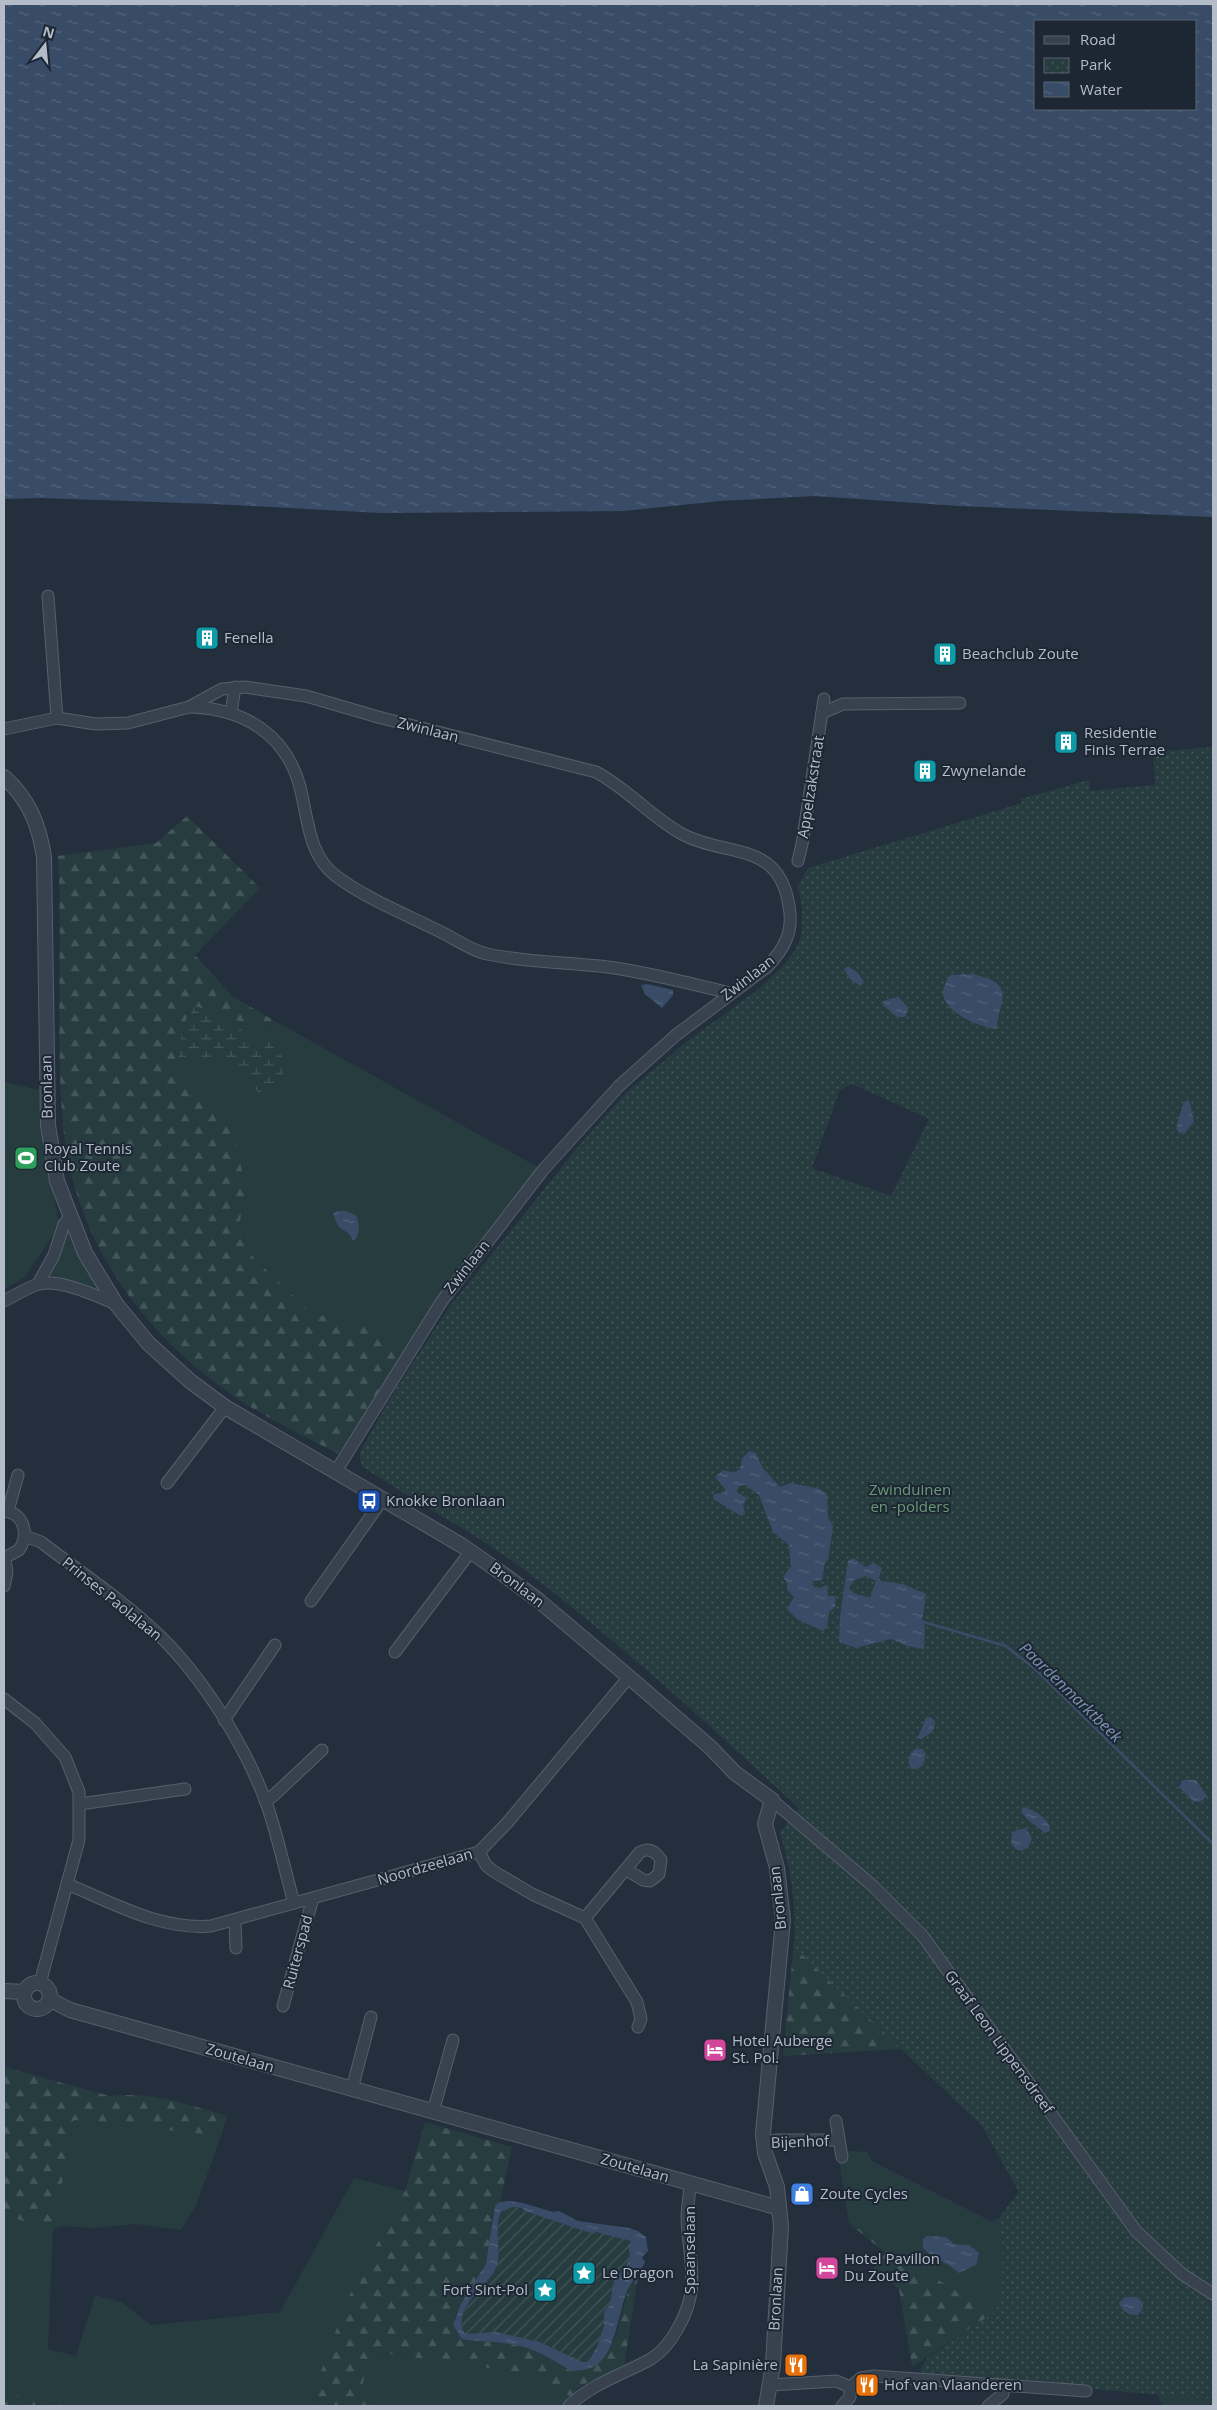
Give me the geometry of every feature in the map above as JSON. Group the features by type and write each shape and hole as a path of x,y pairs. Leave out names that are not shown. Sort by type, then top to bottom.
{"street":[{"path":"48,596 57,718"},
{"path":"231,713 235,687"},
{"name":"Zwinlaan","path":"4,729 57,718 110,725 128,723 189,707 222,689 235,687 306,696 378,717 596,772 625,789 682,833 700,842 746,853 763,860 781,877 790,910 789,936 778,956 767,967 676,1035 619,1086 543,1170 442,1301 336,1471"},
{"name":"Appelzakstraat","path":"798,861 824,699"},
{"path":"822,713 843,704 960,702"},
{"path":"189,707 207,708 231,713 252,722 269,734 282,748 293,765 300,789 306,825 316,852 334,875 365,894 484,953 515,959 615,968 730,994"},
{"name":"Bronlaan","path":"4,777 15,786 35,817 44,857 48,1125 57,1181 70,1217 96,1274 116,1304 148,1343 190,1381 225,1407 471,1551 538,1600 710,1747 736,1773 772,1800 765,1824 778,1875 784,1920 763,2114 763,2143 777,2188 780,2226 771,2385 766,2406"},
{"path":"4,1302 38,1284 54,1255 64,1224 70,1217"},
{"path":"38,1284 75,1288 99,1295 116,1304"},
{"path":"167,1483 225,1407"},
{"path":"4,1586 7,1573 4,1558 19,1550 25,1536 21,1520 6,1511 18,1475"},
{"path":"311,1601 382,1499"},
{"name":"Prinses Paolalaan","path":"25,1536 41,1542 160,1636 189,1669 237,1740 265,1801 294,1903"},
{"path":"395,1652 471,1551"},
{"path":"224,1720 275,1645"},
{"name":"Noordzeelaan","path":"67,1884 169,1924 195,1927 236,1920 479,1852 506,1823 629,1677"},
{"path":"4,1699 35,1724 65,1757 79,1792 79,1840 40,1983"},
{"path":"265,1801 273,1796 322,1750"},
{"path":"80,1804 185,1789"},
{"name":"Graaf Leon Lippensdreef","path":"772,1800 873,1886 922,1935 1136,2230 1182,2274 1213,2294"},
{"path":"479,1852 486,1865 493,1871 538,1897 585,1918 637,2002 641,2019 638,2028"},
{"path":"585,1918 627,1870"},
{"name":"Ruiterspad","path":"283,2006 312,1898"},
{"path":"236,1920 236,1948"},
{"path":"40,1983 48,1989 49,1999 43,2007 33,2008 25,2002 24,1992 30,1985 40,1983"},
{"path":"4,1991 24,1992"},
{"name":"Zoutelaan","path":"49,1999 70,2010 779,2208"},
{"path":"352,2089 371,2017"},
{"path":"433,2112 453,2040"},
{"name":"Bijenhof","path":"836,2121 837,2140 842,2157"},
{"name":"Bijenhof","path":"763,2143 776,2140 837,2140"},
{"name":"Spaanselaan","path":"569,2406 585,2393 653,2357 673,2338 687,2313 692,2295 693,2276 687,2217 690,2183"},
{"path":"850,2387 861,2378 874,2376 1086,2391"},
{"path":"771,2385 836,2381 850,2387"},
{"path":"988,2406 1003,2394 1004,2385"},
{"path":"842,2406 850,2397 850,2387"}],"green space":[{"name":"Zwinduinen en -polders","path":"1213,747 1213,2399 924,2374 920,2370 927,2358 992,2314 1001,2302 1003,2248 999,2218 1019,2192 982,2126 794,1947 792,1889 788,1861 780,1833 799,1808 668,1688 566,1602 490,1546 363,1467 360,1460 360,1452 395,1390 450,1306 582,1142 626,1093 685,1043 760,988 786,963 798,945 802,931 802,907 798,886 808,868 1022,803 1021,799 1089,780 1090,791 1155,785 1153,752","holes":["852,1084 929,1119 891,1196 812,1168 840,1090"]},
{"path":"187,816 260,888 195,955 232,996 275,1021 266,1030 189,1005 177,1067 235,1135 246,1192 239,1226 252,1256 310,1312 372,1328 404,1358 344,1457 269,1418 239,1400 193,1365 164,1337 138,1307 115,1275 95,1240 80,1204 69,1165 63,1125 61,1092 58,856 156,843"},
{"path":"189,1005 266,1030 275,1021 543,1170 404,1358 372,1328 310,1312 252,1256 239,1226 246,1192 177,1067"},
{"path":"194,1007 203,1012 212,1012 226,1024 241,1029 261,1052 265,1049 264,1039 271,1039 281,1054 284,1066 282,1078 274,1094 260,1096 243,1068 229,1065 220,1058 180,1062 178,1060 182,1032"},
{"name":"Royal Tennis Club Zoute","path":"4,1082 39,1090 59,1226 24,1278 4,1289"},
{"path":"67,1229 69,1229 99,1289 52,1278 50,1271"},
{"path":"782,1828 919,2046 902,2049 783,2056 796,1920 793,1880 780,1833"},
{"path":"902,2049 1213,2301 1213,2406 1162,2406 1158,2395 924,2374 920,2370 991,2314 849,2223 837,2150 867,2152 872,2161 991,2221 999,2218 1019,2192 982,2126"},
{"path":"4,2067 110,2096 140,2095 154,2097 227,2116 221,2136 74,2120 53,2230 4,2215"},
{"path":"74,2120 221,2136 196,2206 181,2230 136,2224 95,2228 60,2226 53,2230 48,2349 76,2356 95,2295 121,2302 151,2325 280,2312 354,2178 405,2191 347,2301 316,2385 314,2406 68,2406 4,2393 4,2215 53,2229"},
{"path":"425,2122 512,2147 500,2202 495,2205 493,2212 487,2263 455,2317 453,2325 462,2339 504,2343 527,2348 571,2371 606,2354 615,2338 629,2288 638,2276 624,2367 580,2386 571,2397 544,2379 531,2374 369,2351 362,2390 373,2406 314,2406 316,2385 347,2300 405,2191"},
{"path":"512,2207 522,2208 525,2211 593,2234 596,2232 631,2241 628,2246 630,2255 626,2267 614,2280 610,2304 604,2312 604,2325 597,2347 588,2362 582,2362 540,2342 496,2332 466,2334 463,2331 462,2322 466,2306 489,2279 497,2264 499,2250 498,2227 501,2212"},
{"path":"849,2223 992,2314 912,2367 899,2289 874,2269 885,2253"},
{"path":"368,2351 531,2374 544,2379 571,2397 564,2406 373,2406 362,2390"},
{"path":"4,2393 68,2406 4,2406"}],"water":[{"path":"4,4 1213,4 1213,517 959,506 815,496 720,501 624,511 381,513 215,504 40,498 4,499"},
{"path":"849,967 857,972 864,982 861,986 852,981 847,974 844,968"},
{"path":"972,974 994,981 1001,989 1002,1001 996,1029 964,1018 949,1007 945,1000 943,991 950,975"},
{"path":"647,984 673,990 673,995 662,1008 645,994 641,985"},
{"path":"899,998 906,1005 908,1010 905,1017 897,1017 883,1005 884,1001"},
{"path":"1187,1100 1190,1102 1194,1122 1184,1134 1179,1133 1176,1128 1183,1104"},
{"path":"337,1211 346,1211 357,1216 359,1230 356,1239 353,1240 349,1234 338,1226 333,1214"},
{"path":"749,1451 756,1453 762,1467 780,1487 791,1483 820,1489 827,1494 828,1518 833,1526 828,1560 825,1562 822,1580 813,1581 812,1584 817,1589 827,1585 828,1596 836,1596 835,1607 829,1612 827,1627 823,1631 797,1619 787,1609 794,1597 787,1590 787,1583 783,1577 791,1566 789,1545 773,1532 759,1495 746,1485 738,1486 737,1492 747,1498 743,1506 745,1514 741,1516 713,1499 714,1494 724,1493 725,1489 715,1477 723,1470 734,1473 740,1469 742,1459"},
{"path":"853,1558 866,1567 874,1563 882,1568 879,1578 881,1581 903,1584 926,1594 922,1622 925,1625 924,1649 907,1646 891,1639 856,1648 839,1642 840,1617 848,1561","holes":["866,1576 876,1581 870,1598 853,1593 849,1588 853,1581"]},
{"path":"930,1717 935,1721 934,1728 929,1734 920,1739 918,1737 926,1718"},
{"path":"915,1749 923,1749 926,1755 923,1765 916,1769 911,1769 909,1758"},
{"path":"1183,1780 1196,1780 1207,1796 1200,1802 1193,1801 1179,1787"},
{"path":"1024,1807 1045,1819 1050,1827 1050,1831 1045,1833 1028,1820 1021,1809"},
{"path":"1026,1828 1032,1838 1029,1846 1022,1851 1017,1850 1011,1844 1012,1834 1016,1830"},
{"path":"500,2202 523,2203 553,2212 559,2211 578,2221 629,2228 638,2231 646,2237 648,2251 642,2257 645,2262 628,2289 611,2344 606,2355 591,2368 571,2371 527,2348 504,2343 462,2339 453,2325 461,2304 486,2264 495,2205","holes":["512,2207 522,2208 525,2211 593,2234 596,2232 631,2241 628,2246 630,2255 626,2267 614,2280 610,2304 604,2312 604,2325 597,2347 588,2362 582,2362 540,2342 496,2332 466,2334 463,2331 462,2322 466,2306 489,2279 497,2264 499,2249 498,2227 501,2212"]},
{"path":"927,2236 946,2237 954,2244 969,2245 979,2253 976,2265 959,2273 923,2248 923,2239"},
{"path":"1125,2297 1137,2297 1143,2303 1143,2308 1138,2315 1129,2314 1122,2309 1119,2303"}],"waterway":[{"name":"Paardenmarktbeek","path":"920,1621 1006,1646 1034,1668 1213,1844"}],"place":[{"name":"Fenella","path":"207,638"},
{"name":"Beachclub Zoute","path":"945,654"},
{"name":"Residentie Finis Terrae","path":"1066,742"},
{"name":"Zwynelande","path":"925,771"},
{"name":"Royal Tennis Club Zoute","path":"26,1158"},
{"name":"Knokke Bronlaan","path":"369,1501"},
{"name":"Hotel Auberge St. Pol.","path":"715,2050"},
{"name":"Zoute Cycles","path":"802,2194"},
{"name":"Hotel Pavillon Du Zoute","path":"827,2268"},
{"name":"Le Dragon","path":"584,2273"},
{"name":"Fort Sint-Pol","path":"545,2290"},
{"name":"La Sapinière","path":"796,2365"},
{"name":"Hof van Vlaanderen","path":"867,2385"}]}
